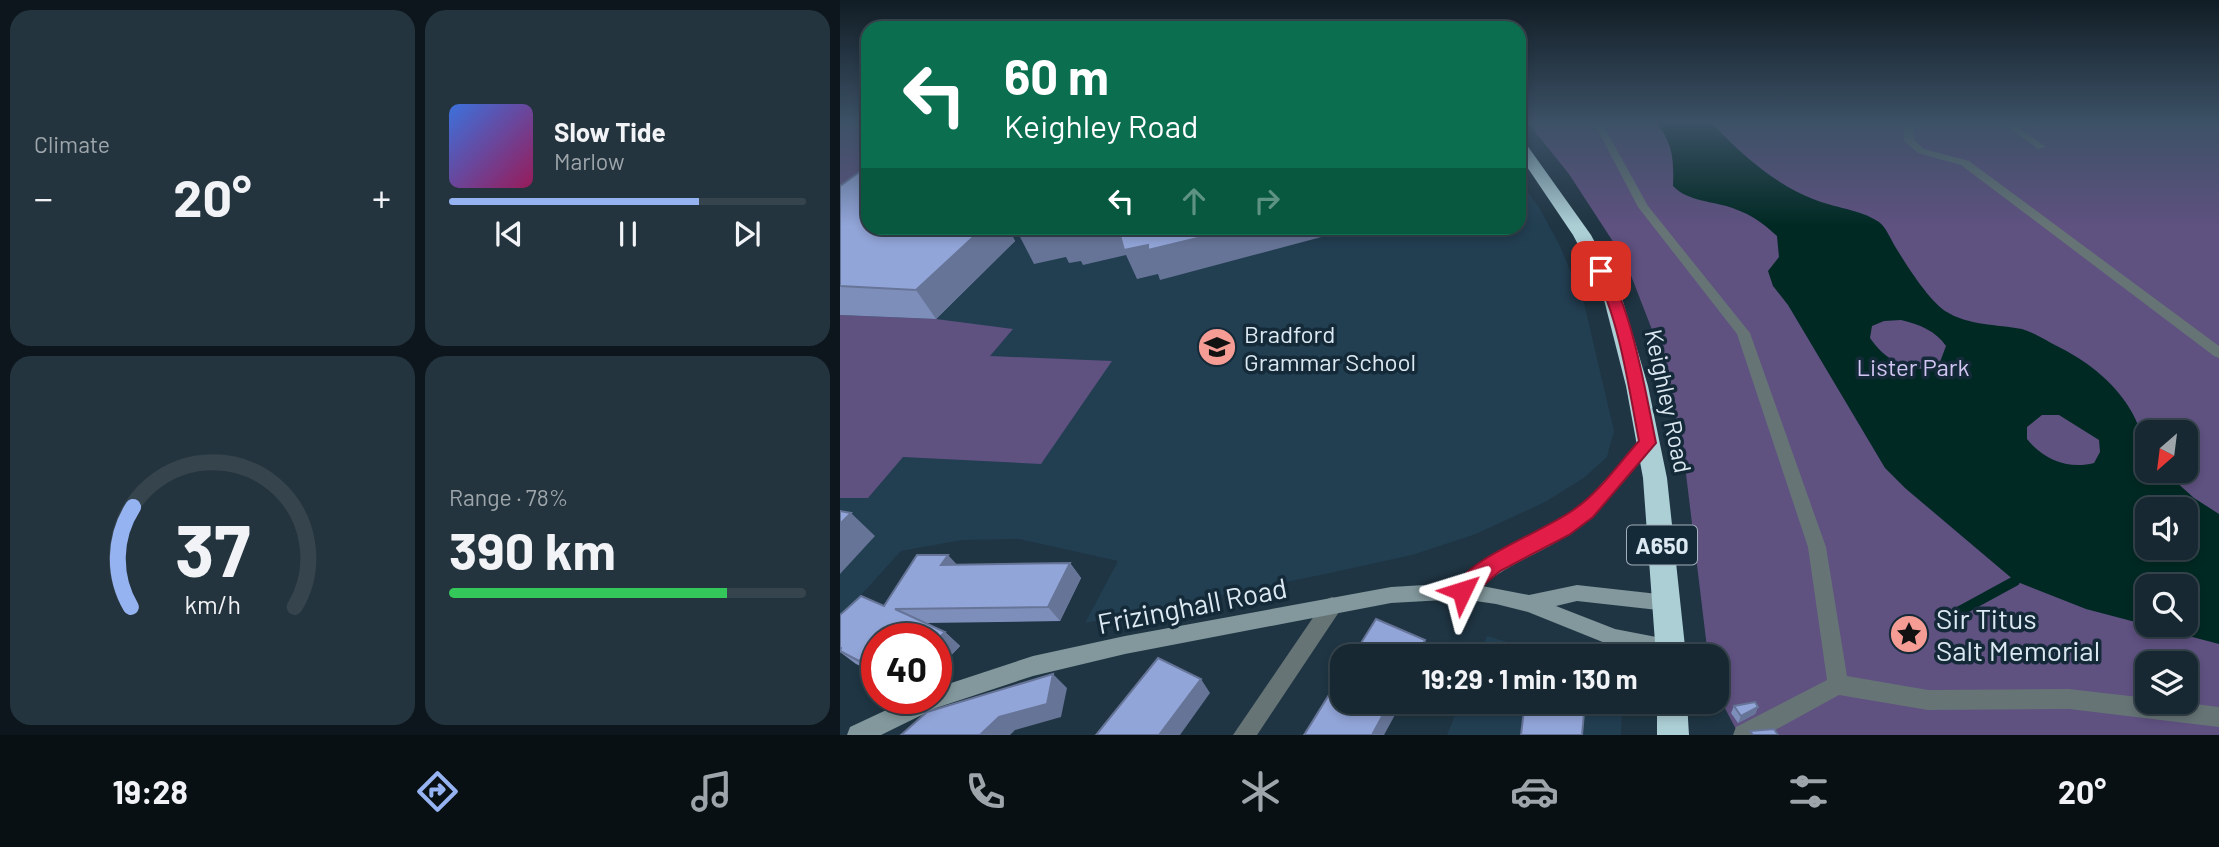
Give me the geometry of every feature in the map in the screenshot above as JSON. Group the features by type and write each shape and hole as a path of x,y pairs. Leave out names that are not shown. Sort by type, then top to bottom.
{"highway":[{"name":"Keighley Road","path":"1528,157 1582,235 1611,288 1637,386 1655,478 1670,644"},
{"path":"1672,714 1672,735"}],"street":[{"path":"1616,157 1643,207 1743,333 1817,547 1838,685"},
{"path":"1944,157 1965,163 2219,353"},
{"path":"1462,591 1493,565 1562,530 1587,512 1648,443"},
{"name":"Frizinghall Road","path":"952,693 1033,666 1073,657 1391,594 1462,591 1529,604 1615,638 1639,644"},
{"name":"Frizinghall Road","path":"1529,604 1577,593 1667,603"},
{"path":"1244,735 1332,606"},
{"path":"1744,735 1838,685 1928,700 2069,699 2219,717"},
{"name":"Frizinghall Road","path":"858,735 902,714"}],"shaded area":[{"name":"Bradford Grammar School","path":"840,157 861,157 861,235 1526,235 1526,190 1540,209 1559,244 1584,303 1614,431 1607,457 1585,477 1547,501 1476,534 1412,555 1085,623 1118,561 1019,539 962,540 901,551 840,618"},
{"path":"1672,157 1748,157 1799,193 1864,214 1879,222 1918,282 1945,311 1973,322 2022,329 2070,353 2105,378 2119,393 2135,420 2135,483 2177,483 2193,497 2135,497 2135,560 2198,560 2198,501 2219,514 2219,644 2192,637 2198,637 2198,574 2135,574 2135,622 2086,609 2015,581 1885,468 1788,305 1773,286 1768,271 1779,257 1777,236 1747,214 1686,195 1673,186","holes":["1901,320 1932,332 1946,346 1940,362 1927,370 1901,364 1888,357 1870,338 1872,326 1884,321","2042,415 2059,415 2099,440 2100,452 2094,463 2075,465 2057,461 2041,452 2027,439 2027,427"]},
{"path":"1487,636 1515,644 1483,644"},
{"path":"1455,714 1622,714 1621,735 1447,735"}],"green space":[{"path":"840,157 861,157 861,212 840,228"},
{"name":"Lister Park","path":"1556,157 2219,157 2219,735 1739,735 1728,714 1729,644 1707,644 1683,449 1661,353 1625,260"},
{"path":"840,315 936,319 1013,329 990,356 1112,361 1041,464 903,457 868,498 840,498"}],"building":[{"path":"861,171 861,235 975,235 916,290 840,286 840,186"},
{"path":"1120,235 1210,235 1148,250 1148,245 1124,250"},
{"path":"840,511 851,513 840,524"},
{"path":"917,555 948,555 941,565 1070,563 1048,607 895,609 925,623 861,623 861,659 859,661 840,651 840,615 861,596 884,606"},
{"path":"1376,619 1425,640 1423,644 1360,644"},
{"path":"1158,658 1201,679 1159,735 1096,735"},
{"path":"1053,674 1047,704 999,717 980,735 901,735 925,714 952,714 952,704"},
{"path":"1330,693 1330,714 1383,714 1372,735 1304,735"},
{"path":"1755,702 1758,707 1741,716 1734,706"},
{"path":"1524,714 1584,714 1582,735 1521,735"},
{"path":"1774,729 1778,735 1753,735 1750,731"}],"waterway":[{"path":"1949,617 2015,581"}],"place":[{"name":"Bradford Grammar School","path":"1217,347"},
{"name":"Sir Titus Salt Memorial","path":"1909,634"}],"route":[{"path":"1462,591 1493,565 1562,530 1587,512 1648,443 1637,386 1611,288 1601,271"}]}
